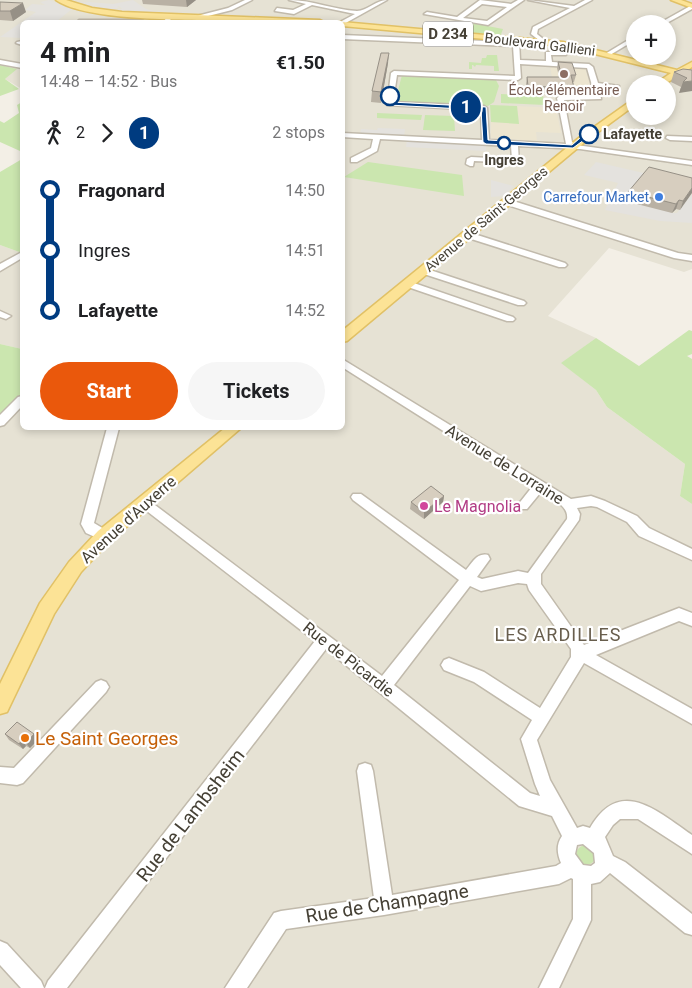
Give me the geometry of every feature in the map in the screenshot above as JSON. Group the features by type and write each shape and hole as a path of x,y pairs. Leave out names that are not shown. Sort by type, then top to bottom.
{"main road":[{"path":"59,0 92,10 132,14 270,20"},
{"path":"674,0 692,7"},
{"name":"Boulevard Gallieni","path":"345,24 515,42 544,42 608,54 676,72"},
{"path":"672,75 692,64"},
{"name":"D 234","path":"676,72 692,76"},
{"name":"Avenue de Saint-Georges","path":"408,284 573,146 626,108"},
{"path":"345,336 408,284"},
{"name":"Avenue d'Auxerre","path":"0,705 46,609 75,566 104,536 143,502 232,430"}],"street":[{"path":"196,17 230,9 249,0"},
{"path":"292,0 360,13"},
{"path":"345,22 384,0"},
{"path":"427,14 489,23 521,0"},
{"path":"531,0 574,7"},
{"path":"544,42 534,34 535,28 589,0"},
{"path":"458,19 482,2 509,7"},
{"path":"277,10 294,12 312,4"},
{"path":"676,16 692,7"},
{"path":"167,20 171,16"},
{"path":"345,37 515,42 518,78 394,73 389,104 484,108 486,142"},
{"path":"608,54 626,43"},
{"path":"550,63 548,53 566,53"},
{"path":"0,62 20,66"},
{"path":"517,62 588,65 596,85 598,99 560,98 569,143 573,146"},
{"path":"596,85 616,86"},
{"path":"345,135 573,146 661,160 692,162"},
{"path":"354,160 374,150 376,137"},
{"path":"670,138 692,139"},
{"path":"470,164 470,159 516,161 514,144"},
{"path":"507,202 677,256 692,258"},
{"path":"468,235 562,265"},
{"path":"0,268 18,262"},
{"path":"424,271 521,303"},
{"path":"408,284 510,319"},
{"name":"Avenue de Lorraine","path":"345,364 569,504 574,514 573,520 535,572 533,578"},
{"path":"0,422 20,402"},
{"path":"104,536 91,529 87,524 112,430"},
{"path":"523,506 539,486"},
{"path":"357,497 467,578 481,585 518,577 533,578 534,586 574,642 579,653 577,663 529,739 543,784 556,810 573,836"},
{"path":"569,504 591,501 601,504 632,519 644,532 692,555"},
{"name":"Rue de Picardie","path":"143,502 384,686 524,800 556,810"},
{"path":"384,686 483,559"},
{"path":"579,653 591,650 679,614 692,620"},
{"name":"Rue de Lambsheim","path":"55,988 324,640"},
{"path":"579,653 692,717"},
{"path":"449,665 479,677 542,718"},
{"path":"0,775 16,777 101,687"},
{"path":"364,771 384,906"},
{"path":"594,839 605,819 612,813 621,809 632,809 641,811 692,845"},
{"path":"549,988 582,920 577,871 566,856 566,850 567,844 573,836 583,835 594,839 603,849 605,862 600,872 589,876 577,871"},
{"path":"605,862 619,868 692,926"},
{"name":"Rue de Champagne","path":"235,988 281,920 384,906 577,871"},
{"path":"0,951 30,987"}],"shaded area":[{"path":"0,0 692,0 692,269 684,272 609,248 548,316 596,338 562,363 596,390 607,407 685,464 680,496 692,504 692,988 0,988 0,426 20,406 20,430 345,430 345,20 20,20 20,88 5,79 16,69 0,65"},
{"path":"49,0 72,9 58,20 24,20 36,12 25,10 32,4 45,5 40,2"},
{"path":"133,0 146,9 165,14 113,11 122,9 119,6 117,7 119,8 109,10 79,3 113,4"},
{"path":"20,23 20,38 0,37"},
{"path":"550,66 585,67 593,96 555,95"},
{"path":"517,106 556,108 561,133 536,132 537,141 491,138 491,122 519,123"},
{"path":"378,128 405,129 404,137 360,135 361,129 377,130"},
{"path":"407,140 486,144 486,151 406,147"},
{"path":"596,162 648,174 672,213 677,213 692,194 692,223 660,221 605,210 618,183 584,175"},
{"path":"491,180 514,186 504,196 491,197"},
{"path":"0,245 20,252 20,349 0,344"}],"green space":[{"path":"461,21 503,29 500,37 459,33 462,30 471,30 474,25 462,24 456,28 459,29 456,33 454,33 456,29 443,28 456,26"},
{"path":"487,55 497,55 499,71 494,71 494,66 476,65 475,67 472,65 472,69 469,69 469,62 481,63 482,58 486,58"},
{"path":"0,65 17,69 5,79 19,89 0,96"},
{"path":"402,75 496,80 499,86 494,102 488,106 395,102"},
{"path":"501,94 543,96 545,105 501,103"},
{"path":"20,103 20,151 0,142 0,121 4,123 19,113 17,105"},
{"path":"490,105 517,106 519,124 491,122"},
{"path":"377,113 422,115 421,120 377,118"},
{"path":"425,115 454,116 455,131 423,130"},
{"path":"20,160 20,252 0,245 0,172"},
{"path":"368,162 462,175 464,196 345,177"},
{"path":"689,330 692,331 692,354 687,356 692,359 692,504 680,496 685,464 607,407 596,390 561,363 596,338 639,366"},
{"path":"0,344 20,349 20,406 0,426"},
{"path":"586,845 593,848 596,855 593,862 586,865 579,862 576,855 579,848"}],"building":[{"path":"0,2 23,3 10,11 0,11"},
{"path":"381,53 389,53 381,92 372,91"},
{"path":"558,62 572,63 576,75 571,75 574,88 528,86 527,77 562,77"},
{"path":"683,69 692,70 692,81 683,82 687,78 674,72"},
{"name":"Carrefour Market","path":"649,167 692,178 692,188 683,201 679,200 676,204 628,192"},
{"path":"431,486 444,496 424,512 411,502"},
{"path":"17,722 34,734 26,743 22,740 19,744 5,734"}],"bus line":[{"name":"1","path":"390,96 389,104 484,108 486,142 573,146 589,134"}],"place":[{"name":"École élémentaire Renoir","path":"564,74"},
{"name":"Lafayette","path":"589,134"},
{"name":"Ingres","path":"504,143"},
{"name":"Carrefour Market","path":"659,197"},
{"name":"Le Magnolia","path":"424,506"},
{"name":"Le Saint Georges","path":"25,738"}],"district":[{"name":"LES ARDILLES","path":"558,635"}]}
